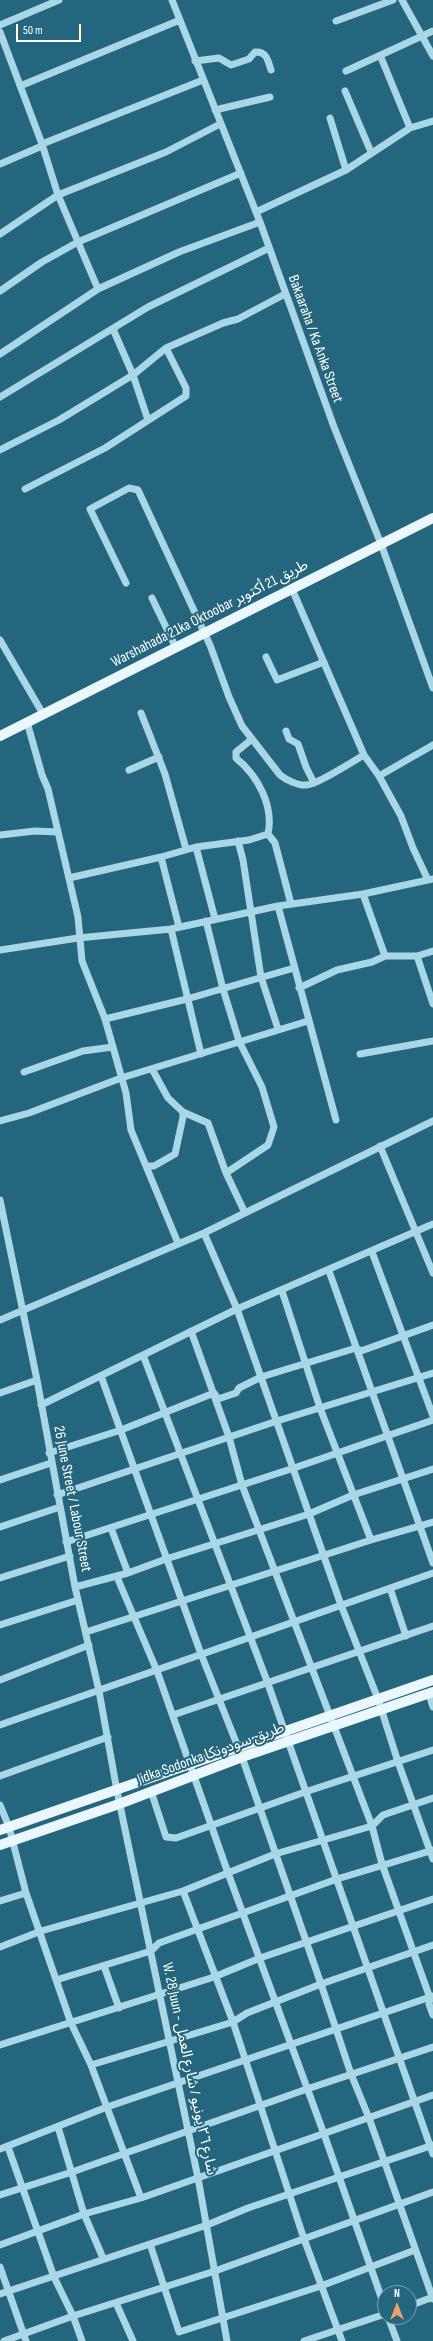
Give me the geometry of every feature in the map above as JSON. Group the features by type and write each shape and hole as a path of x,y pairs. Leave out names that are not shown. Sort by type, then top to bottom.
{"main road":[{"name":"Warshahada 21ka Oktoobar طريق 21 أكتوبر","path":"0,736 206,634 433,518"},
{"name":"Jidka Sodonka طريق سودونكا","path":"0,1845 119,1804 151,1791 238,1747 433,1680"},
{"name":"Jidka Sodonka طريق سودونكا","path":"4,1829 116,1791 242,1757 431,1693"}],"street":[{"path":"0,25 59,0"},
{"name":"Bakaaraha / Ka Anka Street","path":"172,0 260,222 334,427 381,544 433,688"},
{"path":"336,21 393,0"},
{"path":"402,0 433,56"},
{"path":"20,86 180,20"},
{"path":"346,71 433,31"},
{"path":"0,32 42,145 58,196 98,289"},
{"path":"196,61 219,58 231,65 249,60 255,52 262,52 265,54 271,70"},
{"path":"380,55 410,128"},
{"path":"0,164 42,145 203,80"},
{"path":"345,91 371,152"},
{"path":"215,110 270,97"},
{"path":"330,118 346,170"},
{"path":"256,212 346,170 371,152 410,128 433,121"},
{"path":"0,234 58,196 166,152 220,124"},
{"path":"0,291 42,262 78,242 241,173"},
{"path":"0,354 98,289 179,252 260,222"},
{"path":"0,397 148,307 269,248"},
{"path":"0,450 59,420 133,375 166,348 223,323 238,319 285,294"},
{"path":"114,329 133,375 148,420"},
{"path":"25,489 105,448 186,396 187,392 166,348"},
{"path":"126,583 90,509 129,488 134,488 138,490 206,634 228,697 242,726 285,780 306,786 314,784 364,755"},
{"path":"0,950 78,938 179,927 278,906 363,894 431,880 413,848 401,816 379,776 364,755 292,589"},
{"path":"152,598 176,648"},
{"path":"0,640 43,714"},
{"path":"266,657 277,680 324,662"},
{"path":"141,713 158,757 186,849"},
{"path":"28,722 42,775 48,789 70,878 78,918 78,938 82,961 105,1020 113,1047 126,1093 131,1130 178,1242"},
{"path":"286,731 289,739 298,744 314,784"},
{"path":"252,739 236,752 235,756 257,782 268,804 270,823 268,834 275,843 291,904"},
{"path":"379,776 433,745"},
{"path":"129,770 158,757"},
{"path":"0,835 35,831 58,832"},
{"path":"70,878 161,857 186,849 238,841 268,834"},
{"path":"238,841 243,860 261,977 278,1029"},
{"path":"196,847 215,920"},
{"path":"161,857 179,927"},
{"path":"363,894 385,956"},
{"path":"278,906 336,1120"},
{"path":"206,921 223,989 239,1041 262,1087 273,1132 268,1145 226,1173"},
{"path":"171,928 200,1054"},
{"path":"299,988 337,970 372,962 385,956 417,956 433,951"},
{"path":"417,956 433,1000"},
{"path":"105,1020 187,999 294,968"},
{"path":"0,1121 30,1113 121,1078 308,1021"},
{"path":"360,1054 433,1041"},
{"path":"24,1072 83,1052 113,1047"},
{"path":"152,1069 168,1098 183,1112 208,1123 226,1173 245,1213"},
{"path":"146,1166 154,1166 175,1154 183,1112"},
{"path":"0,1320 178,1242 204,1233 433,1121"},
{"path":"380,1146 417,1231 433,1273"},
{"name":"26 June Street / Labour Street","path":"0,1200 4,1235 23,1311 37,1380 51,1464 75,1587 100,1691 119,1804"},
{"path":"41,1404 237,1309 372,1252 433,1224"},
{"path":"204,1233 237,1309 341,1605 378,1699 398,1762 433,1859"},
{"path":"372,1252 420,1377 433,1416"},
{"path":"329,1270 433,1563"},
{"path":"282,1291 320,1408 371,1540"},
{"path":"214,1394 218,1399 236,1393 239,1388 261,1377 356,1348 361,1351 404,1334 433,1325"},
{"path":"191,1331 229,1437 242,1485 293,1622 331,1715 352,1776 372,1826 382,1864 431,1997 429,2004 433,2015"},
{"path":"143,1355 267,1681 415,2102 432,2145 433,2154"},
{"path":"58,1495 277,1421 433,1373"},
{"path":"101,1376 201,1654 238,1747"},
{"path":"0,1393 37,1380"},
{"path":"49,1453 121,1430 214,1394"},
{"path":"66,1542 294,1468 387,1434 433,1420"},
{"path":"0,1480 51,1464"},
{"path":"75,1587 128,1574 166,1559 310,1514 353,1495 433,1469"},
{"path":"0,1527 60,1507"},
{"path":"86,1632 183,1602 371,1540 433,1522"},
{"path":"111,1528 128,1574"},
{"path":"0,1578 70,1556"},
{"path":"0,1725 157,1671 249,1636 433,1573"},
{"path":"116,1577 157,1671 242,1912 324,2134 338,2178 377,2286"},
{"path":"390,1588 406,1636"},
{"path":"0,1625 78,1600"},
{"path":"173,1715 267,1681 433,1626"},
{"path":"0,1680 89,1645"},
{"path":"431,1693 433,1708"},
{"path":"0,1776 108,1737"},
{"path":"151,1791 164,1833 169,1838 176,1838 305,1792 433,1750"},
{"path":"242,1757 259,1809 322,1984 335,2030 369,2118 383,2162 433,2298 417,2303"},
{"path":"0,1947 41,1931 183,1891 275,1854 372,1826 383,1815 433,1798"},
{"name":"W. 28 Juun - شارع ٢٦ يونيو / شارع العمل","path":"119,1804 151,1951 158,1994 189,2131 227,2341"},
{"path":"0,1805 4,1829 11,1841 26,1893 41,1931 71,2023 91,2065 141,2198"},
{"path":"56,1980 151,1951 159,1943 242,1912 382,1864 431,1850"},
{"path":"183,1891 214,1977 233,2022 259,2106 277,2150 304,2239 342,2341"},
{"path":"0,1901 26,1893"},
{"path":"0,2045 214,1977 260,1958 433,1898"},
{"path":"91,2065 233,2022 247,2014 275,2002 368,1967 433,1945"},
{"path":"104,1966 119,2008"},
{"path":"0,2150 107,2107 431,1997"},
{"path":"0,2195 72,2172 307,2088 433,2047"},
{"path":"0,2244 84,2214 141,2198 433,2095"},
{"path":"58,2126 84,2214 103,2258"},
{"path":"0,2294 54,2277 103,2258 207,2225 432,2145"},
{"path":"8,2148 21,2188 39,2231 54,2277 73,2316 82,2341"},
{"path":"4,2341 25,2337 73,2316 215,2271 354,2222 433,2192"},
{"path":"150,2244 179,2332 321,2286 415,2250"},
{"path":"0,2267 25,2337"},
{"path":"116,2303 133,2341"},
{"path":"304,2341 377,2317"},
{"path":"391,2325 397,2341"}]}
